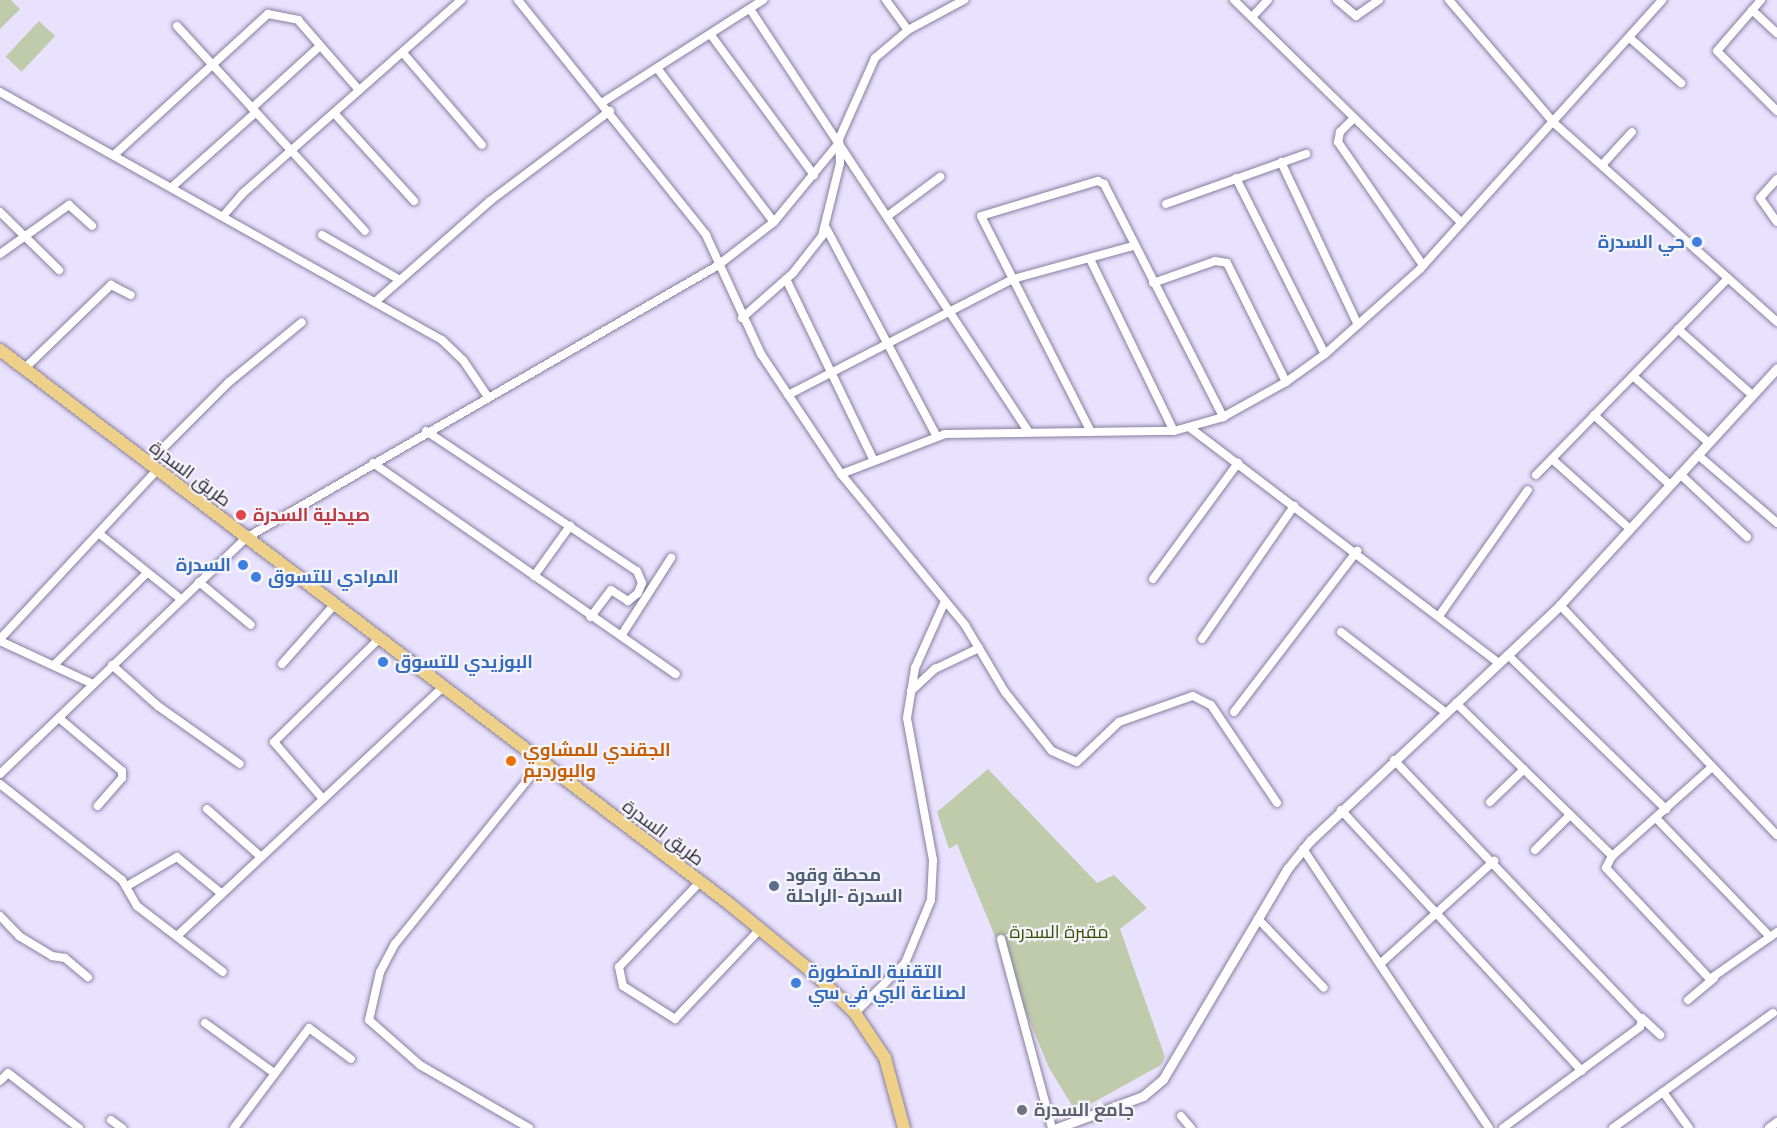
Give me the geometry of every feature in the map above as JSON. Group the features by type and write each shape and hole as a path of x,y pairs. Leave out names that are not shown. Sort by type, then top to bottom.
{"main road":[{"name":"طريق السدرة","path":"1,352 761,928 855,1013 885,1058 903,1128"}],"street":[{"path":"224,215 242,194 461,0"},
{"path":"518,0 603,102 706,235 715,249 717,266 742,318 788,395 841,474 945,601 980,648 1037,737 1062,759 1082,760 1119,722 1175,698 1193,696 1211,705 1277,802"},
{"path":"603,102 763,0"},
{"path":"886,0 908,30"},
{"path":"0,774 246,538 426,431 717,266 774,222 814,175 838,141 863,76 880,52 908,30 964,0"},
{"path":"1234,0 1461,222"},
{"path":"1252,18 1268,0"},
{"path":"1337,0 1356,16 1379,0"},
{"path":"1449,0 1554,123 1603,164 1777,322"},
{"path":"841,474 936,435 1028,431 1174,431 1189,428 1223,417 1286,382 1324,354 1423,265 1631,39 1662,0"},
{"path":"1761,0 1717,51 1777,111"},
{"path":"750,9 889,215 1028,431"},
{"path":"1752,10 1777,33"},
{"path":"114,155 268,14 298,20 359,90"},
{"path":"177,26 365,231"},
{"path":"711,35 814,175"},
{"path":"1631,39 1681,83"},
{"path":"173,186 320,46"},
{"path":"403,53 482,145"},
{"path":"657,68 774,222"},
{"path":"0,92 173,186 453,349 488,397"},
{"path":"375,302 490,201 610,111"},
{"path":"334,114 414,201"},
{"path":"1354,118 1340,132 1338,142 1423,265"},
{"path":"1603,164 1632,132"},
{"path":"742,318 786,279 826,228 840,163 838,141"},
{"path":"1166,204 1306,154"},
{"path":"1281,162 1357,323"},
{"path":"889,215 940,177"},
{"path":"1236,178 1324,354"},
{"path":"1777,179 1760,198 1777,222"},
{"path":"1090,432 983,224 982,214 1098,181 1104,184 1133,246 1223,417"},
{"path":"0,254 69,205 92,226"},
{"path":"0,212 59,270"},
{"path":"826,228 936,435"},
{"path":"322,235 400,279"},
{"path":"788,395 1012,279 1090,260 1133,246"},
{"path":"1090,260 1174,431"},
{"path":"1153,283 1215,261 1227,263 1286,382"},
{"path":"1536,475 1728,278"},
{"path":"786,279 873,459"},
{"path":"25,368 111,285 131,295"},
{"path":"93,684 55,664 0,640 101,535 151,467 230,382 302,322"},
{"path":"1678,329 1752,396"},
{"path":"1001,939 1055,1128 1143,1096 1163,1080 1258,919 1303,849 1341,810 1560,605 1777,368"},
{"path":"1633,376 1709,443"},
{"path":"1594,415 1670,485"},
{"path":"1189,428 1357,551 1499,663"},
{"path":"426,431 638,571 642,579 642,587 628,601 611,590 591,617"},
{"path":"1698,455 1777,523"},
{"path":"1552,459 1630,529"},
{"path":"373,463 676,674"},
{"path":"1153,579 1238,464"},
{"path":"1680,474 1747,537"},
{"path":"1439,616 1528,490"},
{"path":"1202,639 1294,506"},
{"path":"534,576 570,526"},
{"path":"101,535 181,599"},
{"path":"1234,712 1357,551"},
{"path":"621,636 671,558"},
{"path":"55,664 147,573"},
{"path":"199,582 251,625"},
{"path":"855,1013 905,963 918,940 934,881 908,741 910,692 927,636 945,601"},
{"path":"282,664 334,605"},
{"path":"1560,605 1777,836"},
{"path":"1341,632 1446,713"},
{"path":"323,799 276,748 275,740 380,638"},
{"path":"910,692 935,669 980,648"},
{"path":"1508,655 1666,809"},
{"path":"112,666 158,706 240,764"},
{"path":"177,936 444,686"},
{"path":"1456,703 1612,856"},
{"path":"59,718 122,771 122,778 98,806"},
{"path":"1394,760 1660,1035"},
{"path":"529,1128 420,1065 369,1020 380,972 395,944 541,763"},
{"path":"1712,767 1612,856 1606,865 1611,875 1706,976 1715,977"},
{"path":"1490,802 1524,769"},
{"path":"0,784 127,886 137,906 223,972"},
{"path":"207,809 261,857"},
{"path":"1341,810 1582,1071"},
{"path":"1535,850 1570,815"},
{"path":"1656,818 1774,934 1715,977 1688,1000"},
{"path":"1303,849 1489,1128"},
{"path":"127,886 177,856 222,894"},
{"path":"1380,964 1494,861"},
{"path":"699,882 619,968 622,986 675,1019 761,928"},
{"path":"0,916 19,936 52,956 66,958 88,977"},
{"path":"1258,919 1324,988"},
{"path":"1613,1128 1773,1014"},
{"path":"1503,1128 1642,1025 1641,1017"},
{"path":"205,1023 273,1072"},
{"path":"234,1128 273,1072 311,1027 351,1059"},
{"path":"0,1081 8,1073 79,1128"},
{"path":"1663,1092 1689,1128"},
{"path":"1180,1116 1190,1128"},
{"path":"111,1120 122,1128"},
{"path":"1769,1128 1777,1122"}],"green space":[{"path":"0,0 11,0 20,9 0,29"},
{"path":"39,21 55,36 22,72 6,57"},
{"name":"مقبرة السدرة","path":"988,769 1097,883 1114,875 1147,908 1120,929 1165,1057 1161,1065 1076,1112 1049,1068 957,844 949,849 937,812"}],"place":[{"name":"حي السدرة","path":"1697,242"},
{"name":"صيدلية السدرة","path":"241,515"},
{"name":"السدرة","path":"243,565"},
{"name":"المرادي للتسوق","path":"256,577"},
{"name":"البوزيدي للتسوق","path":"383,662"},
{"name":"الجقندي للمشاوي والبورديم","path":"511,761"},
{"name":"محطة وقود السدرة -الراحلة","path":"774,886"},
{"name":"التقنية المتطورة لصناعة البي في سي","path":"796,983"},
{"name":"جامع السدرة","path":"1022,1110"}]}
